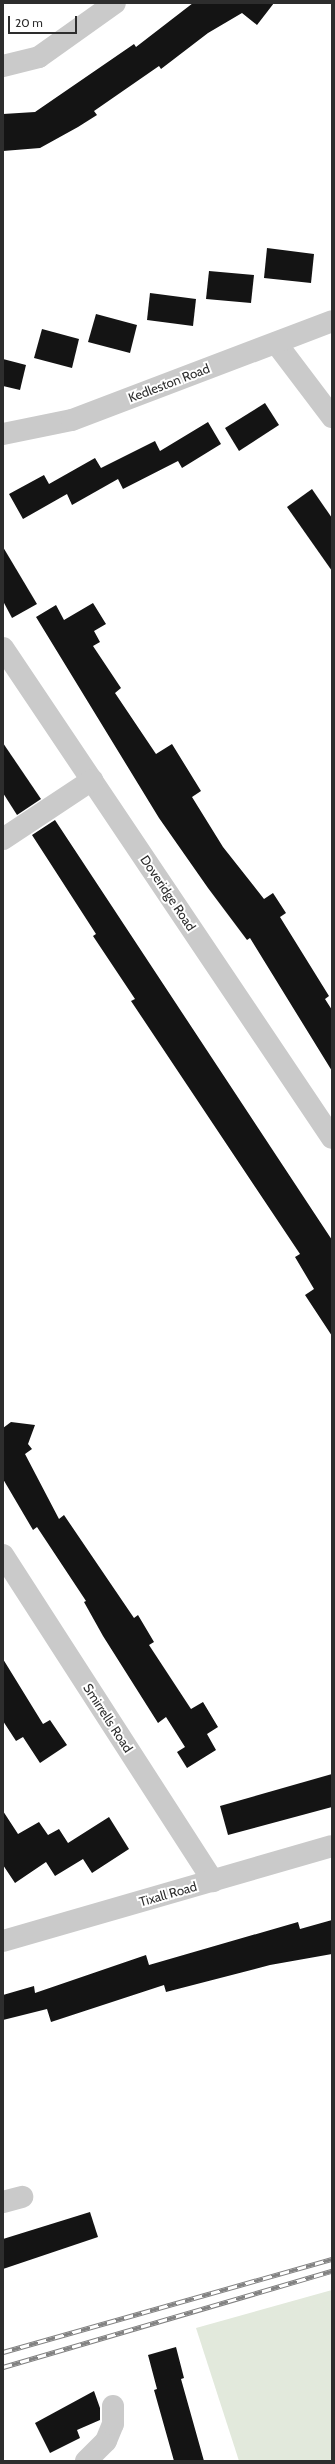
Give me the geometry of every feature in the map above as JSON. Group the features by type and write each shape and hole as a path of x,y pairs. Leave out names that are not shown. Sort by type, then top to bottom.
{"street":[{"path":"3,66 39,58 115,3"},
{"name":"Kedleston Road","path":"3,434 72,420 332,321"},
{"path":"276,343 332,417"},
{"name":"Doveridge Road","path":"3,648 332,1138"},
{"path":"3,839 92,780"},
{"name":"Smirrells Road","path":"3,1555 213,1881"},
{"name":"Tixall Road","path":"3,1942 332,1846"},
{"path":"86,2461 106,2441 113,2424 113,2406"}],"shaded area":[{"path":"332,2290 332,2461 239,2461 196,2328"}],"building":[{"path":"193,3 274,3 257,25 242,13 208,33 161,69 159,66 94,111 97,115 40,148 3,151 3,114 35,112 134,44 136,47"},
{"path":"267,248 314,254 311,283 264,278"},
{"path":"209,271 254,275 251,303 206,299"},
{"path":"150,293 196,299 193,326 147,320"},
{"path":"96,314 137,325 130,353 88,342"},
{"path":"42,329 79,339 72,368 34,358"},
{"path":"3,359 26,365 20,390 3,386"},
{"path":"265,403 279,425 239,451 225,428"},
{"path":"208,422 221,444 182,468 178,461 123,489 118,479 72,505 67,494 23,519 9,494 44,475 49,484 95,458 101,468 155,441 160,451"},
{"path":"312,489 332,518 332,571 287,507"},
{"path":"3,547 37,604 12,618 3,601"},
{"path":"93,603 106,624 94,631 100,642 93,646 121,688 115,693 156,754 172,744 201,791 192,797 223,847 264,899 273,893 286,913 280,917 329,996 325,999 332,1010 332,1071 250,938 247,940 208,888 159,818 36,617 56,605 64,620"},
{"path":"3,743 41,799 17,815 3,793"},
{"path":"55,820 332,1240 332,1336 305,1295 314,1289 295,1257 300,1254 131,1001 135,999 93,936 96,934 32,835"},
{"path":"11,1422 35,1425 28,1444 32,1449 25,1454 59,1519 64,1515 134,1618 138,1615 154,1642 149,1645 191,1709 203,1702 218,1727 207,1734 216,1750 187,1768 177,1752 185,1747 166,1717 158,1723 103,1636 84,1602 86,1601 37,1527 33,1530 3,1479 3,1428"},
{"path":"3,1659 43,1724 50,1720 67,1745 40,1763 23,1737 16,1741 3,1721"},
{"path":"332,1774 332,1807 228,1835 220,1806"},
{"path":"3,1811 18,1834 39,1822 48,1835 59,1829 68,1843 109,1817 129,1849 92,1873 83,1859 55,1876 46,1862 15,1883 3,1865"},
{"path":"332,1920 332,1954 270,1965 166,1992 164,1985 51,2022 47,2009 3,2020 3,1995 34,1986 35,1993 146,1955 149,1965 298,1922 300,1929"},
{"path":"90,2212 98,2237 3,2269 3,2239"},
{"path":"176,2347 184,2378 181,2379 204,2461 174,2461 154,2390 157,2389 148,2355"},
{"path":"94,2391 100,2408 100,2420 77,2430 80,2438 50,2453 35,2423"}],"railway":[{"path":"3,2352 332,2259"},
{"path":"3,2367 332,2271"}]}
